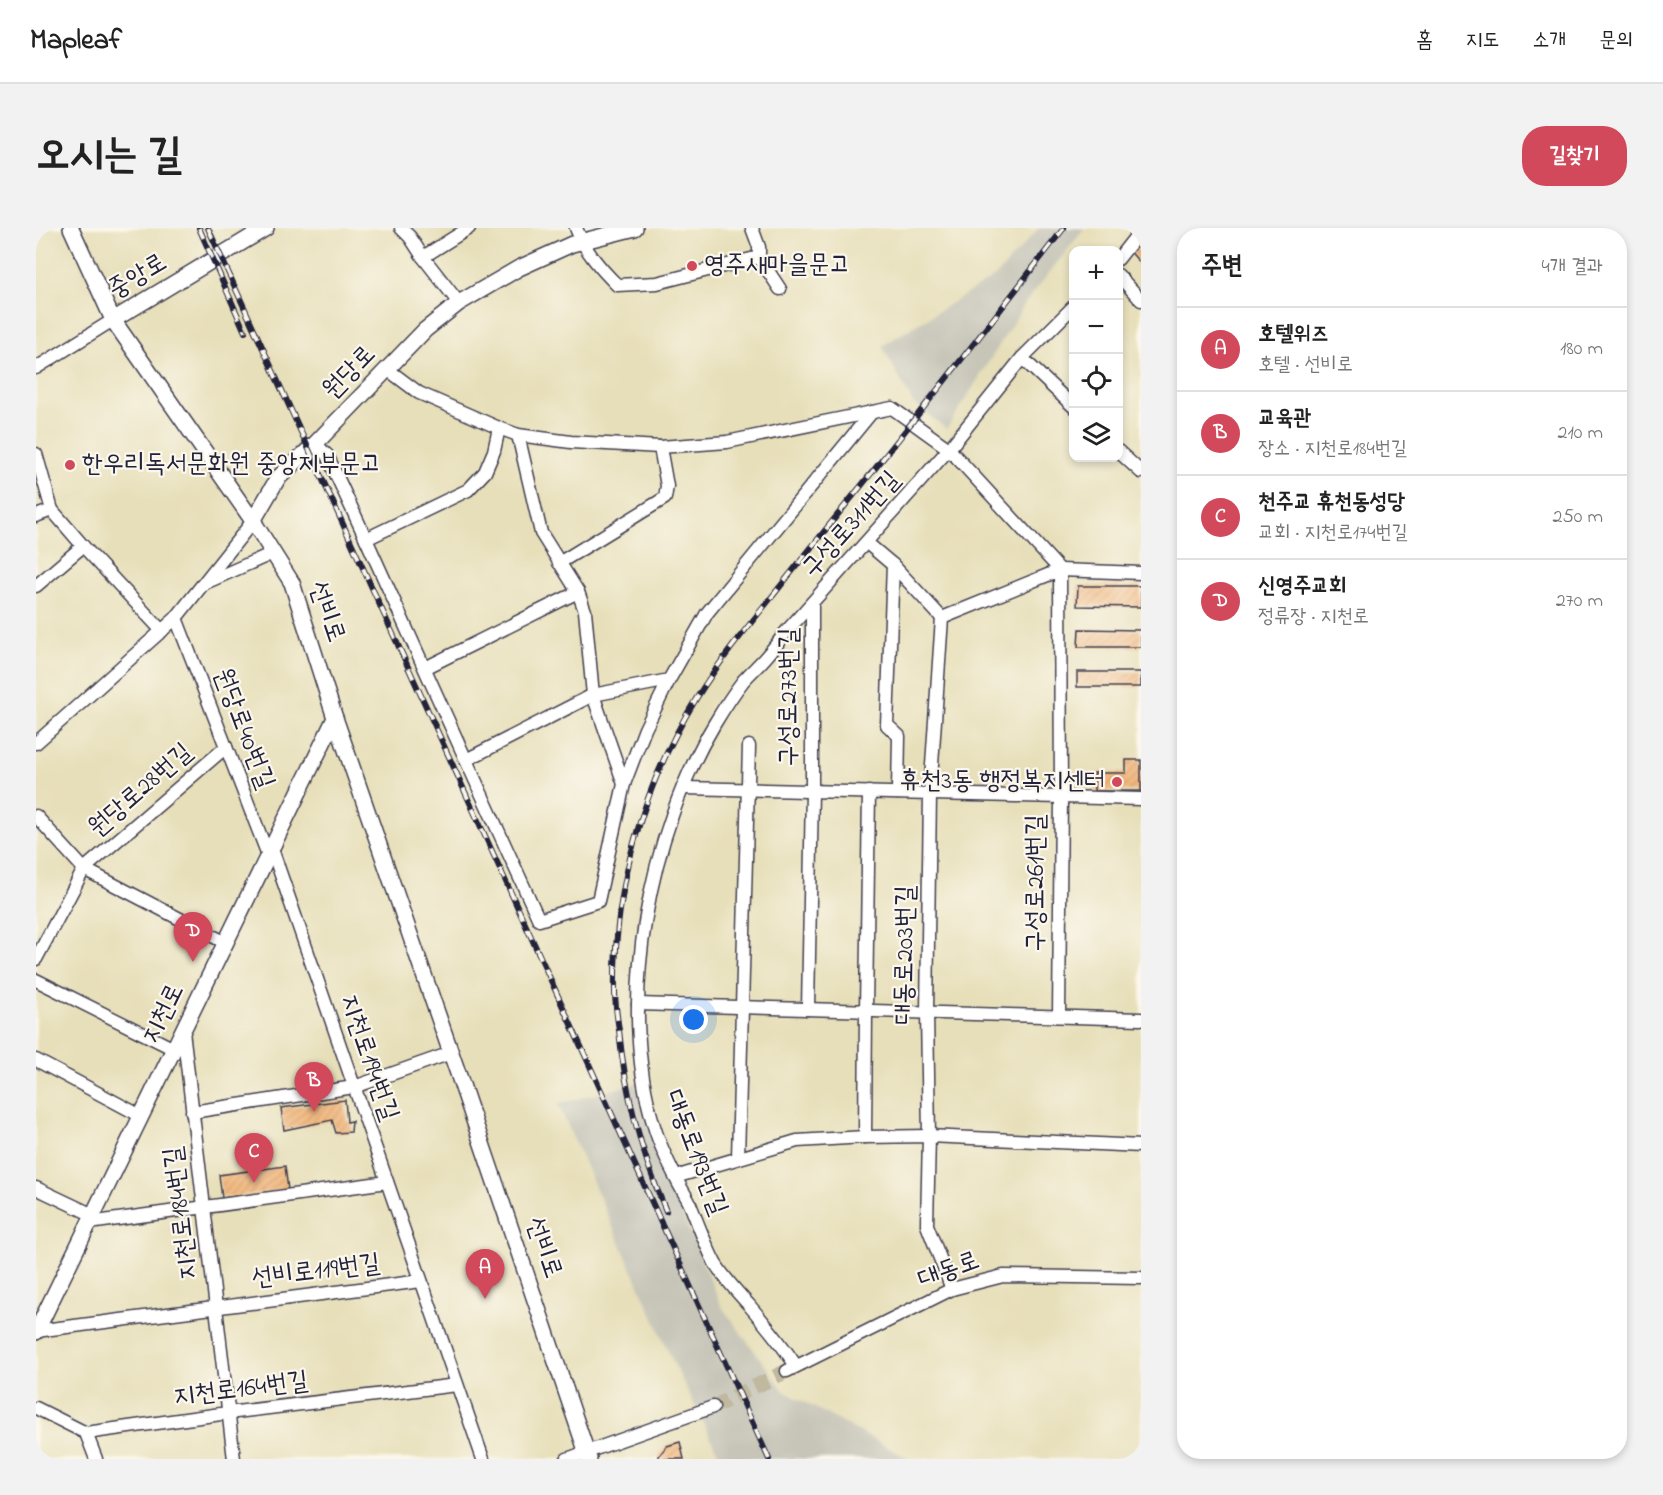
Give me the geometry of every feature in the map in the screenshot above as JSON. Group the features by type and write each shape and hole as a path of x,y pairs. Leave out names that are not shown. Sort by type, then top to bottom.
{"main road":[{"name":"선비로","path":"71,228 112,320 253,521 292,583 335,718 588,1456"},
{"name":"중앙로","path":"112,320 266,228"},
{"name":"원당로","path":"253,521 278,478 315,444 425,330 459,303 519,268 572,244 579,235 635,228"},
{"name":"지천로","path":"36,1331 335,718"}],"street":[{"path":"401,228 459,303"},
{"path":"423,257 469,228"},
{"path":"752,228 759,247 759,257 780,289"},
{"path":"1123,254 1141,230"},
{"path":"579,235 598,266 617,285 657,282 759,257"},
{"path":"1123,280 1141,300"},
{"name":"구성로311번길","path":"684,788 715,724 744,680 949,449 1022,358 1069,311"},
{"name":"중앙로","path":"36,368 112,320"},
{"path":"1022,358 1069,402"},
{"path":"387,369 419,393 499,428 518,435 572,442 660,447 728,442 892,408 949,449 1060,570"},
{"path":"315,444 327,455 538,920 598,901 624,784 645,729 669,680 707,613 872,412"},
{"path":"366,539 468,490 485,472 494,452 499,428"},
{"path":"518,435 541,533 578,592 585,611 593,695 624,784"},
{"path":"559,563 665,498 667,486 660,447"},
{"path":"36,454 52,510 162,631"},
{"path":"1123,455 1141,472"},
{"path":"36,516 52,510"},
{"name":"원당로","path":"36,744 176,618 253,521"},
{"path":"867,543 893,565 942,618 1060,570 1141,573"},
{"path":"36,586 83,546"},
{"path":"204,583 273,553"},
{"path":"893,565 887,725 899,736 898,793"},
{"name":"구성로261번길","path":"1059,1016 1060,570"},
{"path":"425,668 578,592"},
{"name":"구성로273번길","path":"812,603 812,791"},
{"name":"원당로40번길","path":"176,618 270,852"},
{"name":"대동로203번길","path":"942,618 930,794 927,1225 952,1289"},
{"path":"466,760 593,695 669,680"},
{"path":"738,1158 749,746"},
{"name":"원당로28번길","path":"36,959 84,869 226,747"},
{"name":"구성로273번길","path":"684,788 1141,799"},
{"name":"대동로193번길","path":"684,788 658,861 642,941 638,1030 647,1099 654,1126 675,1177 716,1264 785,1349 791,1369"},
{"path":"808,1009 812,791"},
{"path":"866,1137 869,792"},
{"name":"원당로28번길","path":"36,816 84,869"},
{"name":"지천로194번길","path":"270,852 483,1459"},
{"path":"84,869 226,943"},
{"path":"36,980 174,1049"},
{"path":"638,1004 1141,1019"},
{"name":"지천로184번길","path":"183,1031 234,1459"},
{"path":"354,1087 451,1053"},
{"path":"36,1060 141,1116"},
{"name":"지천로184번길","path":"192,1112 354,1087"},
{"path":"675,1177 797,1141 929,1136 1141,1146"},
{"path":"36,1188 91,1219 204,1208 387,1182"},
{"name":"대동로","path":"791,1369 952,1289 1003,1276 1141,1278"},
{"name":"선비로119번길","path":"36,1331 421,1281"},
{"name":"지천로164번길","path":"86,1433 228,1413 457,1386"},
{"path":"567,1459 588,1456 712,1407"},
{"path":"36,1408 86,1433 96,1459"}],"shaded area":[{"path":"1039,228 1085,228 1026,302 947,429 913,403 882,346 997,275"},
{"path":"645,1081 674,1195 722,1307 784,1391 909,1459 721,1459 672,1359 558,1104"}],"building":[{"path":"1141,230 1141,264 1127,248"},
{"path":"1078,586 1141,586 1141,607 1077,606"},
{"path":"1079,629 1141,630 1141,647 1078,647"},
{"path":"1077,672 1141,672 1141,687 1077,687"},
{"name":"휴천3동 행정복지센터","path":"1126,760 1141,760 1141,791 1094,791 1094,773 1126,773"},
{"path":"345,1100 347,1122 352,1121 351,1132 336,1133 332,1120 284,1130 281,1108"},
{"path":"285,1166 288,1190 222,1198 219,1175"},
{"path":"680,1442 684,1459 659,1459 667,1446"}],"tunnel":[{"path":"713,1407 787,1371"}],"railway":[{"path":"199,228 245,332"},
{"path":"208,228 769,1459"},
{"path":"666,1211 635,1122 625,1077 615,991 619,915 626,877 635,839 661,767 696,699 732,647 1064,228"}],"place":[{"name":"영주새마을문고","path":"692,266"},
{"name":"한우리독서문화원 중앙지부문고","path":"70,465"},
{"name":"휴천3동 행정복지센터","path":"1117,782"},
{"name":"신영주교회","path":"193,962"},
{"name":"교육관","path":"314,1112"},
{"name":"천주교 휴천동성당","path":"254,1183"},
{"name":"호텔위즈","path":"485,1299"}]}
